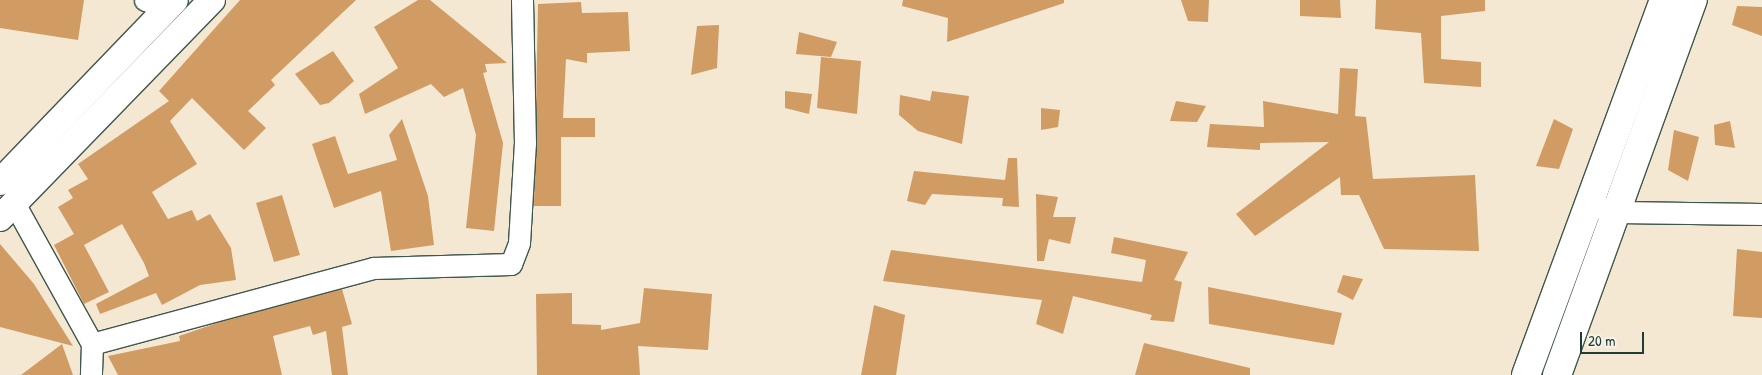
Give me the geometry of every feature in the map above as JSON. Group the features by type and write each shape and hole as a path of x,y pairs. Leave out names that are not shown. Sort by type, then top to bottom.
{"main road":[{"path":"1526,375 1664,0"},
{"path":"1557,375 1693,0"}],"street":[{"path":"91,375 92,344 7,211 212,0"},
{"path":"92,344 373,268 511,264 519,243 524,152 522,0"},
{"path":"0,182 162,3"},
{"path":"1590,205 1617,212 1762,214"}],"building":[{"path":"0,0 84,0 78,40 0,28"},
{"path":"240,0 356,0 271,80 275,85 248,111 266,128 244,150 192,98 170,121 197,164 152,192 168,219 192,210 197,221 210,214 231,248 236,280 200,285 162,305 156,293 100,314 96,304 149,276 144,263 122,224 84,245 109,292 84,304 54,245 74,234 58,207 73,198 68,190 88,179 78,164 169,101 159,91"},
{"path":"418,0 430,0 507,63 485,64 487,72 483,73 503,143 494,231 466,228 476,135 463,88 444,97 431,84 365,114 359,94 398,68 374,27"},
{"path":"903,0 1064,0 1064,3 947,42 948,18 902,6"},
{"path":"1181,0 1209,0 1208,22 1188,21"},
{"path":"1300,0 1340,0 1341,18 1300,16"},
{"path":"1376,0 1485,0 1485,11 1441,16 1441,59 1481,62 1481,87 1424,83 1421,33 1375,29"},
{"path":"581,2 582,13 628,12 630,51 587,53 587,63 566,59 563,118 595,118 595,137 561,137 561,206 534,206 538,4"},
{"path":"1737,6 1762,7 1762,36 1732,25"},
{"path":"719,25 717,68 691,75 697,26"},
{"path":"799,32 837,42 831,57 796,54"},
{"path":"333,51 354,81 329,103 320,105 295,74"},
{"path":"821,57 861,61 857,114 817,108"},
{"path":"1340,68 1358,69 1355,116 1366,117 1373,179 1475,175 1479,251 1384,249 1359,195 1341,195 1340,177 1255,236 1236,214 1329,142 1260,143 1260,150 1207,147 1210,124 1264,127 1263,101 1338,114"},
{"path":"785,91 812,94 809,114 785,108"},
{"path":"932,91 969,96 962,144 918,131 899,115 900,95 930,101"},
{"path":"1176,101 1206,106 1197,122 1170,121"},
{"path":"1041,108 1060,110 1058,127 1041,130"},
{"path":"402,119 428,196 434,245 391,251 381,191 334,208 312,144 335,136 348,174 397,160 389,135"},
{"path":"1554,119 1573,129 1559,169 1536,166"},
{"path":"1730,121 1735,148 1715,145 1714,125"},
{"path":"1674,130 1699,137 1688,181 1668,170"},
{"path":"1008,158 1017,158 1019,207 1002,206 1003,198 932,194 925,205 907,201 914,171 1005,180"},
{"path":"1036,194 1058,197 1053,217 1076,217 1070,244 1049,239 1044,261 1037,261"},
{"path":"282,195 300,255 274,262 256,203"},
{"path":"1114,237 1188,252 1174,280 1182,282 1174,322 1150,320 1152,315 1073,296 1063,334 1036,324 1042,300 883,281 891,250 1142,282 1146,260 1111,253"},
{"path":"0,244 34,284 73,346 0,327"},
{"path":"1737,249 1762,252 1762,318 1733,316"},
{"path":"1343,275 1363,279 1353,300 1337,292"},
{"path":"1208,287 1342,313 1334,345 1209,324"},
{"path":"644,288 712,294 708,350 638,346 640,375 537,375 536,294 572,293 572,324 601,325 601,330 640,323"},
{"path":"342,289 352,324 342,327 348,375 332,375 326,331 313,335 310,326 273,336 282,375 118,375 108,356 180,341 179,336 220,322"},
{"path":"874,305 905,315 896,375 861,375"},
{"path":"1144,343 1250,368 1250,375 1135,375"},
{"path":"62,344 73,375 21,375"}]}
